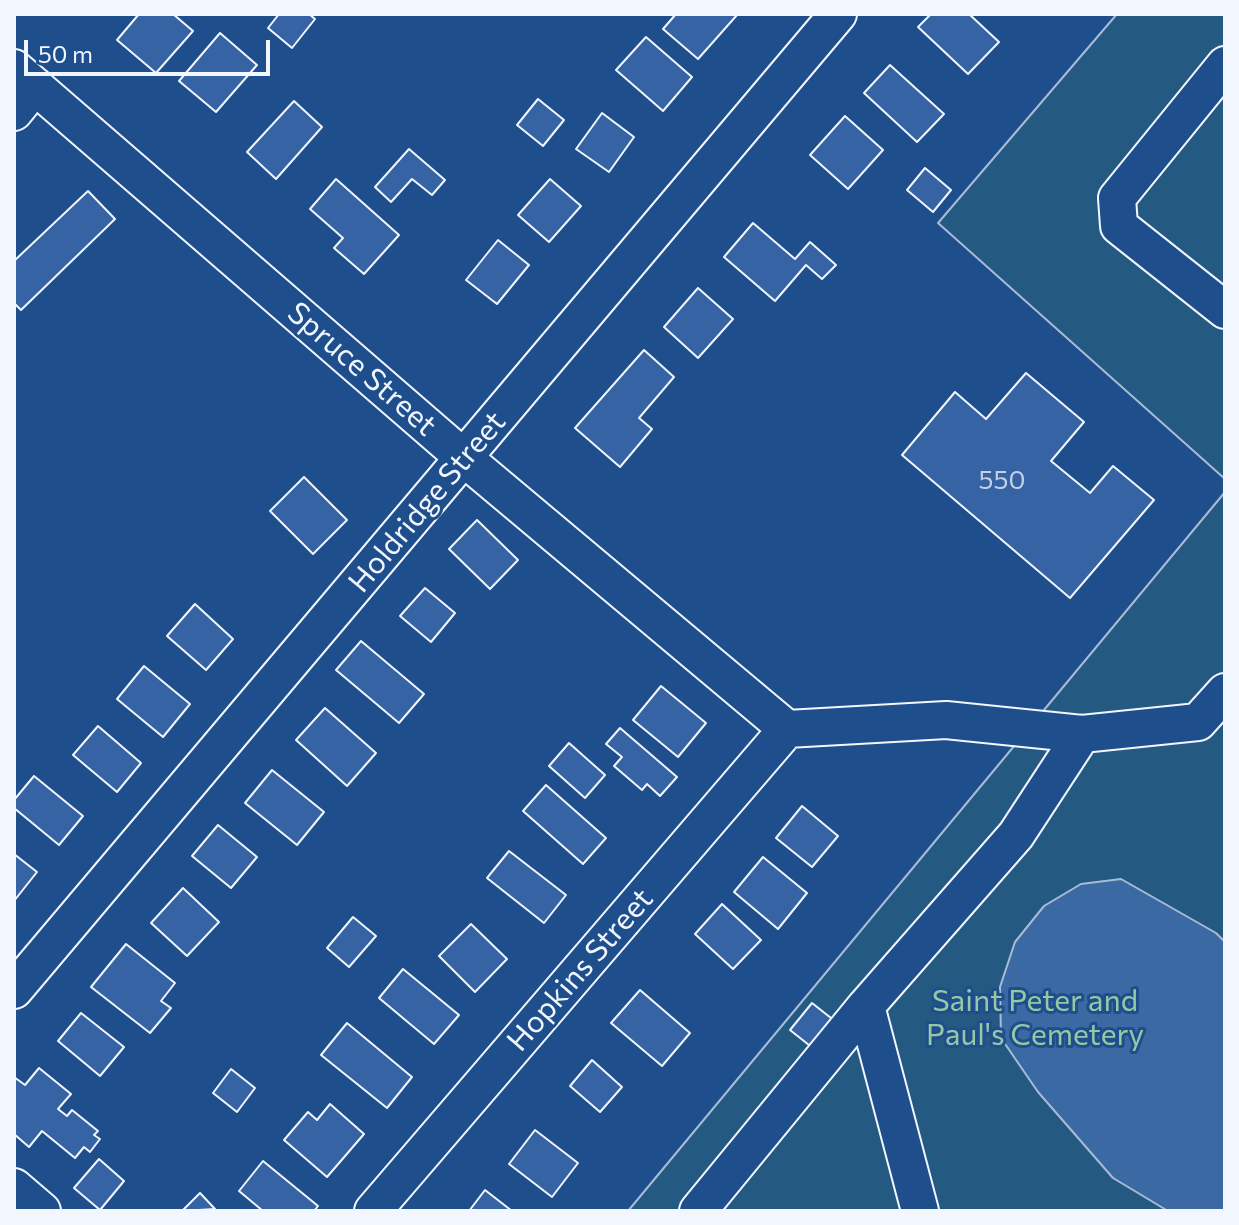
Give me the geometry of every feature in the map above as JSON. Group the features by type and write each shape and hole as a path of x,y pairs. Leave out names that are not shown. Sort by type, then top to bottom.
{"street":[{"name":"Holdridge Street","path":"14,990 464,458 826,18"},
{"path":"1225,65 1117,198 1119,226 1225,310"},
{"name":"Spruce Street","path":"21,89 787,729"},
{"path":"787,729 946,720 1082,734 1198,722 1225,692"},
{"name":"Hopkins Street","path":"373,1211 787,729"},
{"path":"698,1211 866,1006 1016,835 1082,734"},
{"path":"866,1006 920,1211"},
{"path":"14,1187 42,1211"}],"green space":[{"path":"1117,14 1225,14 1225,479 938,223"},
{"name":"Saint Peter and Paul's Cemetery","path":"1225,492 1225,1211 628,1211"}],"shaded area":[{"path":"1121,879 1216,933 1225,942 1225,1211 1168,1211 1113,1178 1038,1092 1001,1038 1000,987 1015,942 1044,906 1081,884"}],"building":[{"path":"139,14 173,14 193,31 156,73 117,40"},
{"path":"279,14 309,14 315,19 292,48 268,28"},
{"path":"676,14 737,15 698,59 663,29"},
{"path":"931,14 969,14 999,42 968,74 918,27"},
{"path":"220,33 257,65 216,112 179,81"},
{"path":"646,37 692,77 663,111 616,70"},
{"path":"890,65 944,114 917,142 864,93"},
{"path":"538,99 564,120 543,146 517,125"},
{"path":"294,101 322,127 276,179 247,152"},
{"path":"602,113 634,137 609,172 576,149"},
{"path":"845,116 883,150 848,189 810,155"},
{"path":"409,149 445,180 432,195 412,179 391,202 375,187"},
{"path":"925,168 951,190 933,212 907,190"},
{"path":"336,179 399,235 364,274 334,248 343,238 310,209"},
{"path":"550,179 581,206 549,242 518,215"},
{"path":"88,191 115,219 21,310 14,303 14,261"},
{"path":"753,223 795,259 810,242 836,265 822,279 806,265 775,301 724,257"},
{"path":"498,240 529,265 497,304 466,280"},
{"path":"698,288 733,319 698,358 664,327"},
{"path":"644,350 674,377 639,418 652,429 620,467 575,428"},
{"path":"1026,373 1084,422 1051,461 1090,493 1113,466 1154,500 1070,598 902,455 955,392 986,419"},
{"path":"304,477 347,520 313,554 270,511"},
{"path":"477,520 518,560 490,589 449,549"},
{"path":"425,588 455,613 431,642 400,616"},
{"path":"195,604 233,639 206,670 167,636"},
{"path":"361,641 424,694 399,723 336,670"},
{"path":"144,666 190,704 163,737 117,699"},
{"path":"661,686 706,723 678,757 633,720"},
{"path":"325,708 376,753 347,786 296,740"},
{"path":"98,726 141,763 117,792 73,755"},
{"path":"620,728 677,777 660,796 647,784 642,790 614,766 622,757 606,744"},
{"path":"569,743 605,775 585,798 549,766"},
{"path":"272,770 324,812 297,845 245,803"},
{"path":"34,776 83,816 59,845 14,808 14,800"},
{"path":"546,785 606,838 583,864 523,811"},
{"path":"802,806 838,836 812,867 776,838"},
{"path":"218,825 257,857 231,888 192,856"},
{"path":"509,851 566,895 544,923 487,878"},
{"path":"14,854 37,872 14,901"},
{"path":"763,857 807,893 778,929 734,892"},
{"path":"183,888 219,922 187,956 151,923"},
{"path":"722,904 761,940 733,969 695,934"},
{"path":"353,917 376,936 349,967 327,948"},
{"path":"471,924 507,959 475,992 439,956"},
{"path":"126,944 175,983 161,1001 171,1008 150,1033 91,987"},
{"path":"403,969 459,1015 434,1044 379,998"},
{"path":"640,990 690,1033 662,1066 611,1023"},
{"path":"812,1003 836,1022 814,1049 790,1030"},
{"path":"81,1013 124,1047 100,1076 58,1041"},
{"path":"347,1023 412,1077 387,1108 321,1055"},
{"path":"592,1060 622,1087 600,1112 570,1086"},
{"path":"39,1068 71,1094 58,1109 67,1116 72,1110 98,1131 94,1135 100,1139 90,1152 84,1147 75,1158 42,1131 29,1147 14,1134 14,1077 25,1085"},
{"path":"231,1069 255,1088 237,1112 213,1093"},
{"path":"330,1104 364,1134 327,1177 284,1140 308,1112 317,1120"},
{"path":"535,1130 578,1163 552,1197 509,1164"},
{"path":"99,1159 124,1181 100,1210 74,1188"},
{"path":"263,1161 318,1206 314,1211 263,1211 239,1191"},
{"path":"485,1190 512,1211 469,1211"},
{"path":"200,1193 215,1209 182,1211"}]}
